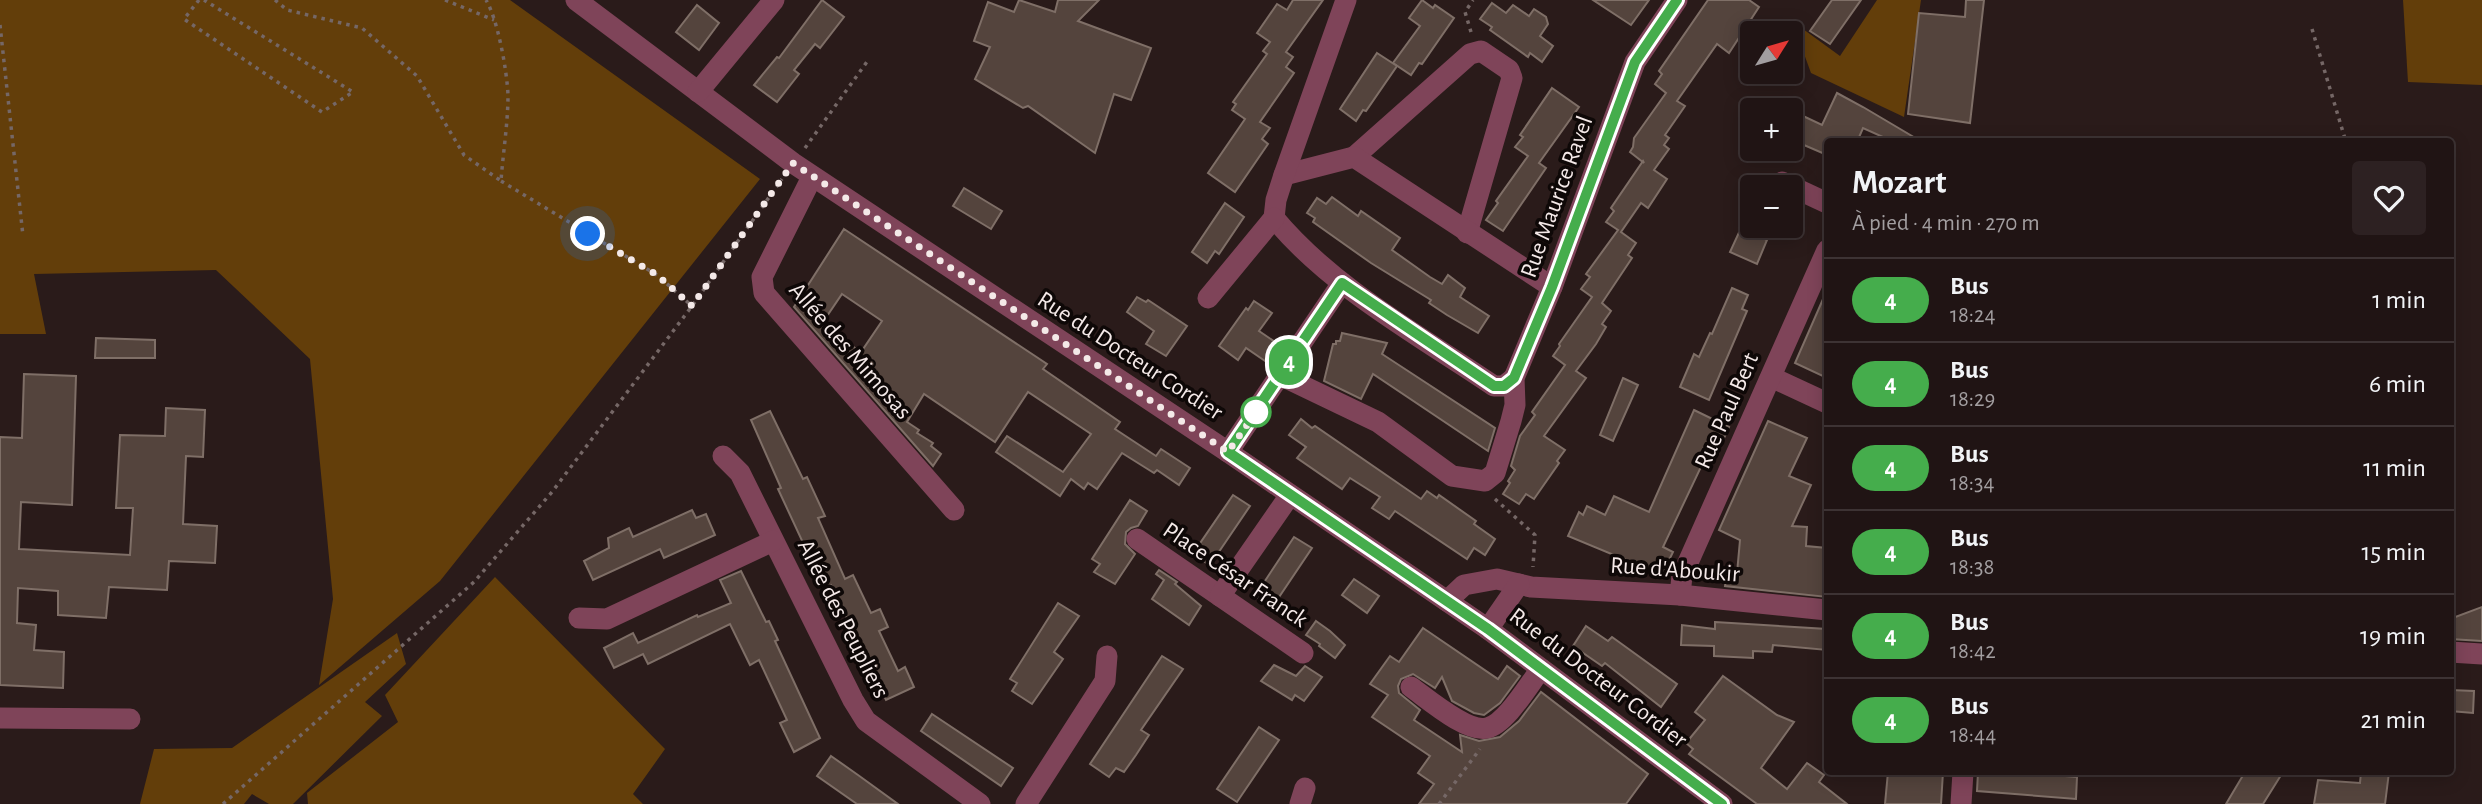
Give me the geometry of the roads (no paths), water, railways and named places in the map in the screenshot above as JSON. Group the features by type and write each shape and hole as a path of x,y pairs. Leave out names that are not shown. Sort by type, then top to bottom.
{"street":[{"name":"Rue du Docteur Cordier","path":"576,0 812,177 1228,452 1488,629 1722,804"},
{"path":"698,92 774,0"},
{"path":"1208,298 1274,218 1276,200 1284,175 1346,0"},
{"name":"Rue Maurice Ravel","path":"1280,375 1378,422 1452,475 1485,481 1495,473 1515,405 1514,378 1552,287 1635,62 1677,0"},
{"path":"1284,175 1354,157 1470,54 1481,51 1509,70 1512,78 1467,233"},
{"path":"1354,157 1552,287"},
{"name":"Allée des Mimosas","path":"812,177 762,276 764,293 954,510"},
{"path":"1803,192 1824,202"},
{"path":"1274,218 1342,283 1494,386 1504,386 1514,378"},
{"name":"Rue Paul Bert","path":"1681,595 1682,576 1824,257"},
{"path":"1228,452 1342,283"},
{"path":"1771,377 1824,402"},
{"name":"Allée des Peupliers","path":"723,456 740,473 853,701 866,721 980,804"},
{"path":"1220,596 1290,495"},
{"name":"Place César Franck","path":"1137,539 1303,653"},
{"path":"579,618 607,619 773,541"},
{"name":"Rue d'Aboukir","path":"1447,601 1464,584 1497,579 1519,584 1681,595 1824,610"},
{"path":"1488,629 1519,584"},
{"path":"2454,652 2482,654"},
{"path":"1026,804 1105,681 1107,656"},
{"path":"1411,687 1467,726 1486,729 1504,718 1541,669"},
{"path":"0,718 130,719"},
{"path":"1961,804 1963,775"}]}
